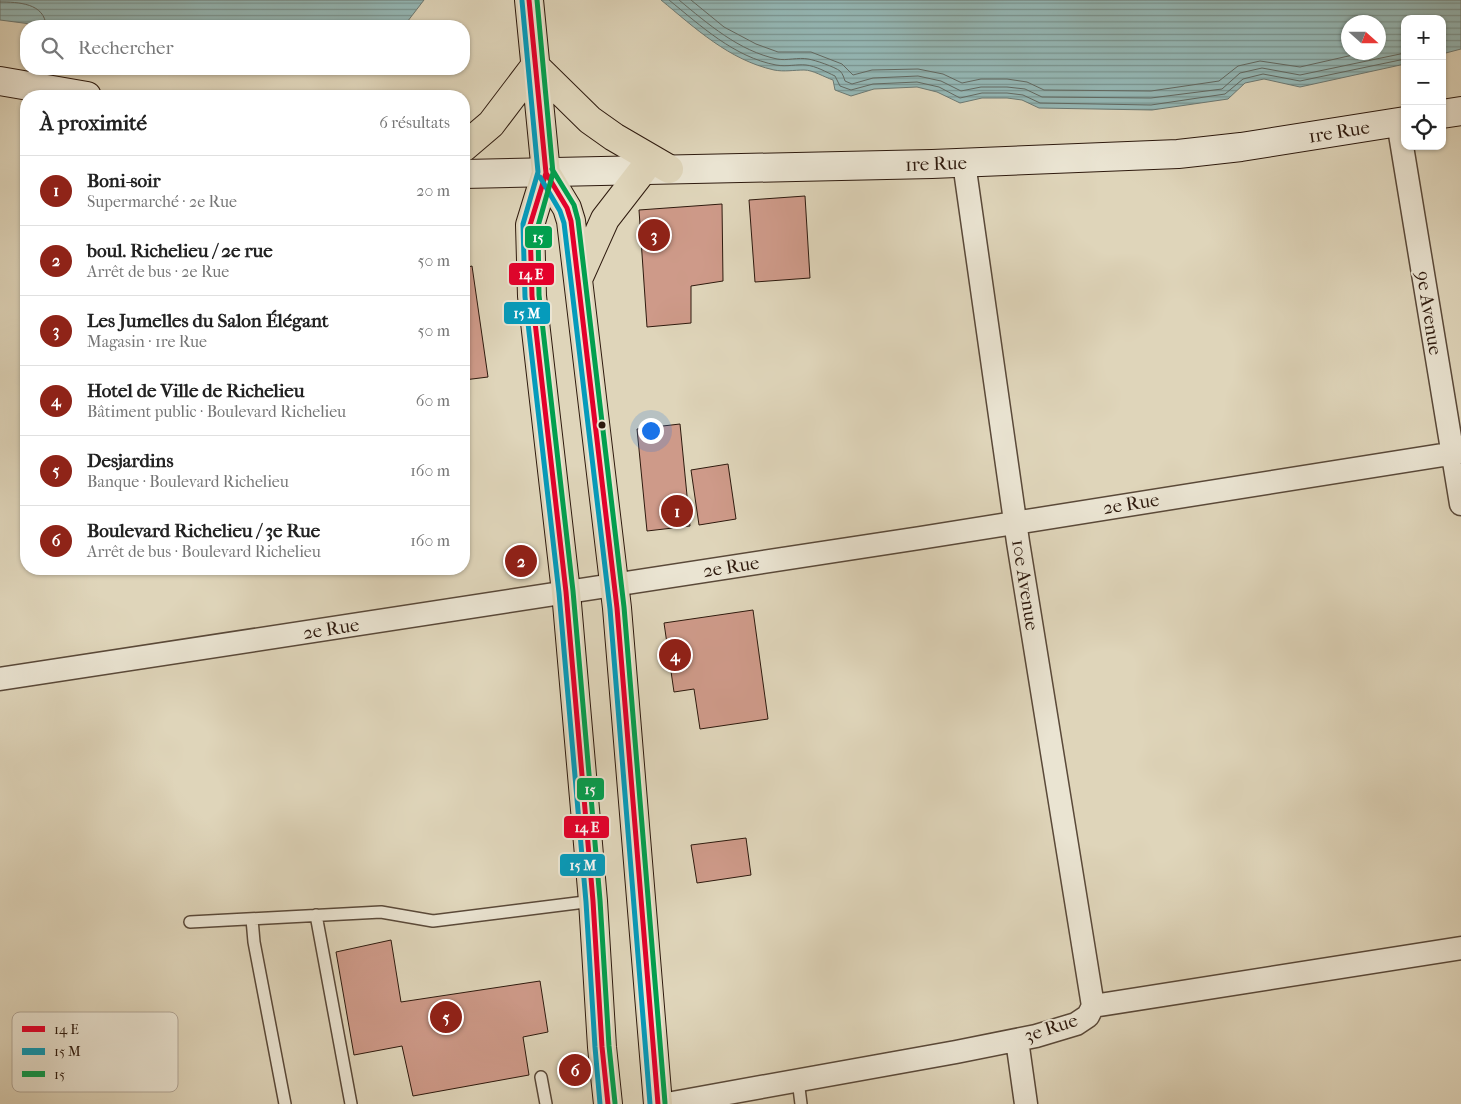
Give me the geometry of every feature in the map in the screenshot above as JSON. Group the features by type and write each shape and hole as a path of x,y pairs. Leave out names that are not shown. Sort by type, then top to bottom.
{"main road":[{"path":"529,0 546,173 530,225 529,245 534,320 566,592 593,901 602,1047 608,1104"},
{"path":"470,141 491,124 535,66"},
{"path":"535,66 590,120 656,169 606,219 577,280"},
{"path":"546,173 570,214 614,585 627,715 658,1104"}],"street":[{"path":"0,81 52,90"},
{"path":"1446,113 1461,110"},
{"name":"1re Rue","path":"470,174 964,163 1187,153 1250,146 1401,121"},
{"name":"9e Avenue","path":"1406,150 1457,453 1461,504"},
{"name":"10e Avenue","path":"964,163 1016,522 1093,1006"},
{"name":"2e Rue","path":"0,679 1457,453"},
{"name":"3e Rue","path":"667,1104 1017,1040 1056,1031 1076,1024 1088,1016 1093,1006 1461,948"},
{"path":"1017,1040 1026,1104"}],"lane":[{"path":"190,922 381,912 433,921 593,901"},
{"path":"316,915 351,1104"},
{"path":"252,918 254,942 285,1104"},
{"path":"541,1077 546,1104"},
{"path":"798,1080 801,1104"}],"water":[{"path":"0,0 424,0 409,20 20,20 20,23 0,20"},
{"path":"661,0 1461,0 1461,49 1446,53 1446,15 1401,15 1401,65 1300,87 1264,79 1245,83 1228,99 1152,110 1039,108 1022,100 1007,98 982,98 960,103 937,92 917,87 874,89 851,96 835,90 833,80 815,72 807,70 774,70 742,59 700,32"}],"building":[{"path":"805,196 810,278 755,282 749,200"},
{"path":"722,204 723,281 691,286 691,323 647,327 639,210"},
{"path":"470,266 472,266 488,377 470,379"},
{"path":"680,424 690,526 647,531 637,429"},
{"path":"728,464 736,519 699,525 691,470"},
{"path":"753,610 768,719 700,729 694,689 674,692 664,623"},
{"path":"746,838 751,875 697,883 691,845"},
{"path":"391,940 401,1002 540,981 548,1032 523,1037 529,1075 413,1096 402,1046 354,1055 336,952"}],"transit line":[{"path":"529,0 546,173 530,225 532,296 566,592 593,901 602,1047 608,1104"},
{"name":"15","path":"537,0 553,173 538,226 539,295 573,591 600,900 609,1046 615,1103"},
{"path":"522,1 538,172 523,224 525,297 559,593 586,902 600,1104"},
{"name":"15","path":"552,169 574,205 578,220 624,607 665,1103"},
{"path":"546,173 567,208 571,221 617,608 658,1104"},
{"path":"540,177 560,211 564,223 610,609 650,1104"}],"place":[{"name":"Les Jumelles du Salon Élégant","path":"654,235"},
{"name":"Boni-soir","path":"677,511"},
{"name":"boul. Richelieu / 2e rue","path":"521,561"},
{"name":"Hotel de Ville de Richelieu","path":"675,655"},
{"name":"Desjardins","path":"446,1017"},
{"name":"Boulevard Richelieu / 3e Rue","path":"575,1070"}]}
